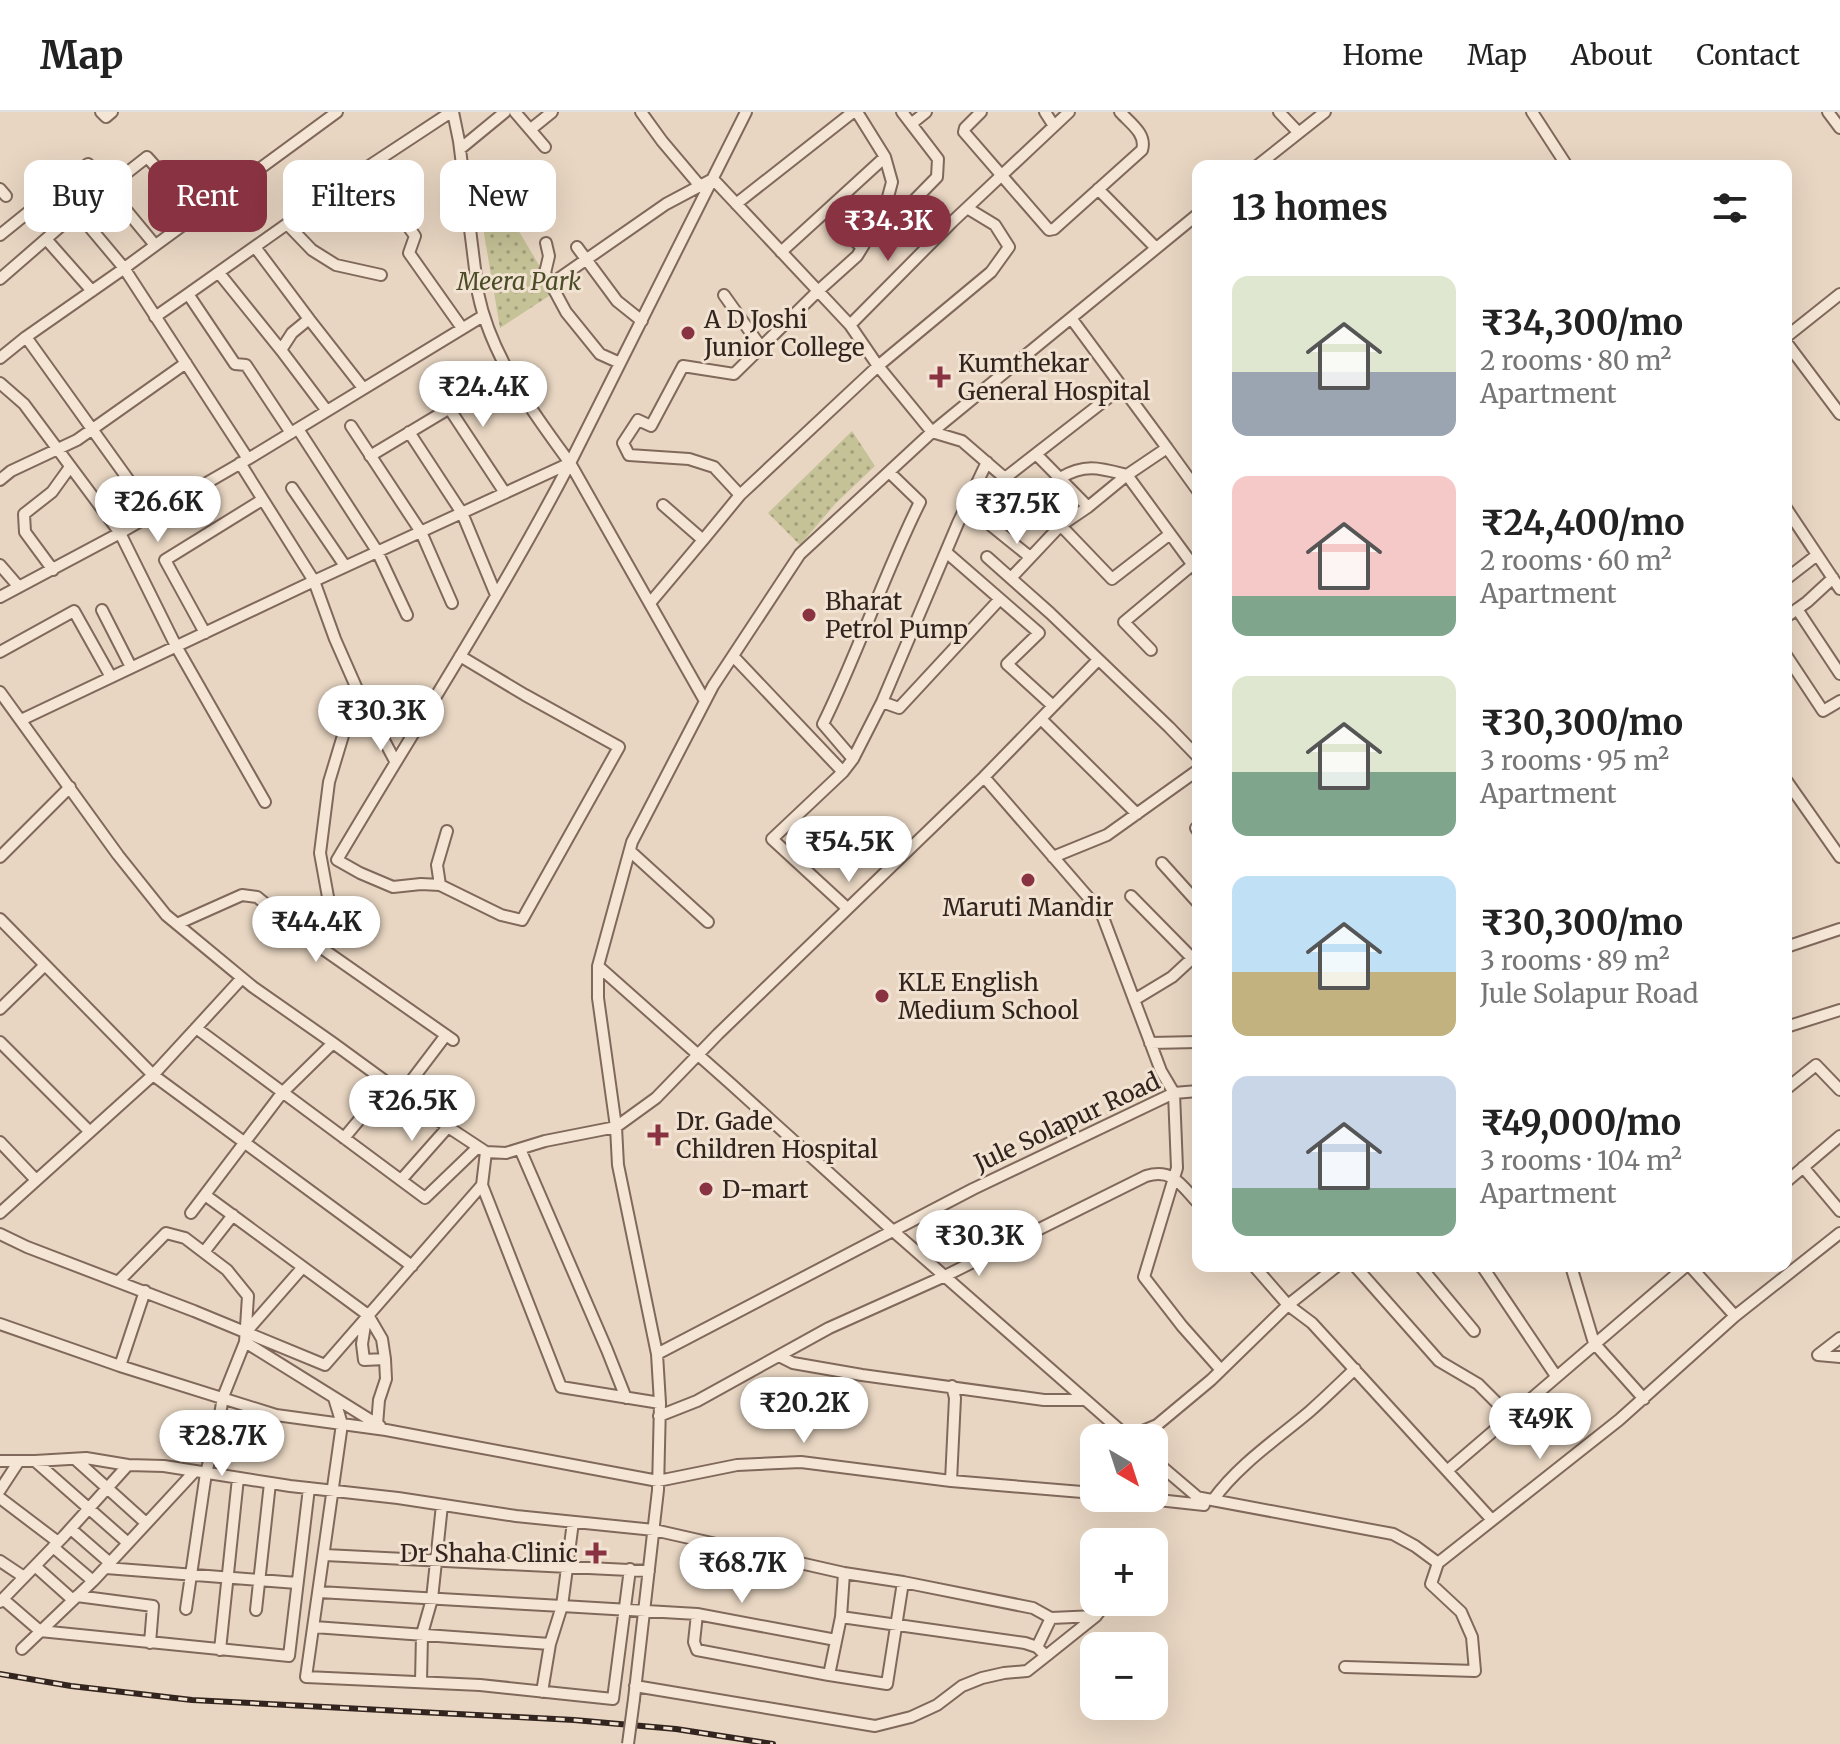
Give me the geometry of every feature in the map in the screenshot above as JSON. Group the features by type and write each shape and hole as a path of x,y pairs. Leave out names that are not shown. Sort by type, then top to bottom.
{"street":[{"path":"101,112 106,117 112,112"},
{"path":"267,162 337,112"},
{"path":"377,160 435,116 452,112 460,149 478,293 491,336 510,372 570,463 705,701"},
{"path":"460,149 505,112"},
{"path":"515,112 545,147"},
{"path":"531,129 552,112"},
{"path":"641,112 700,186"},
{"path":"460,656 619,747 522,920 501,915 440,885 393,887 337,860 544,513 746,112"},
{"path":"736,204 855,112 885,157 892,182 884,212 857,256 734,374 683,366 651,426 638,420 623,443 629,455 689,459 714,467 740,495"},
{"path":"870,235 888,227 937,177 938,159 902,112"},
{"path":"911,124 926,112"},
{"path":"981,112 964,132 1049,230 1054,229 1142,150 1142,136 1120,112"},
{"path":"1045,112 1054,126"},
{"path":"850,325 1069,112"},
{"path":"1279,112 1298,132"},
{"path":"1264,160 1325,112"},
{"path":"1532,112 1563,160"},
{"path":"1828,112 1840,128"},
{"path":"132,169 147,157 150,160"},
{"path":"781,252 885,157"},
{"path":"551,284 666,204 713,179"},
{"path":"713,179 850,325 878,366 932,432 962,441 1060,526 1112,579 1170,534"},
{"path":"1098,189 1156,248"},
{"path":"650,603 740,495 878,366 991,272 1009,247 995,225 967,208"},
{"path":"826,211 862,248"},
{"path":"0,235 24,215"},
{"path":"132,217 155,245"},
{"path":"628,1744 654,1530 660,1403 657,1354 618,1165 616,1127 598,998 598,966 632,842 705,701 800,554 932,432 1192,219"},
{"path":"155,317 283,227"},
{"path":"0,279 54,232"},
{"path":"94,232 124,268 186,363 244,461 262,500 314,581 357,689 395,761"},
{"path":"0,358 172,232"},
{"path":"295,232 312,250 336,265 381,275"},
{"path":"412,232 415,236 409,253 462,328"},
{"path":"46,239 92,291"},
{"path":"546,243 549,256 545,273 566,312 600,354 620,363"},
{"path":"255,247 363,388"},
{"path":"577,247 617,301 642,321"},
{"path":"219,273 327,411"},
{"path":"188,294 235,364 246,365 295,431 377,551 407,615"},
{"path":"1792,334 1840,294"},
{"path":"724,295 761,347"},
{"path":"0,597 153,514 483,316"},
{"path":"1071,318 1192,483"},
{"path":"281,350 292,333 309,319"},
{"path":"26,337 153,514"},
{"path":"1792,347 1840,414"},
{"path":"0,480 11,471 77,440 186,363"},
{"path":"370,456 510,372"},
{"path":"0,383 24,404 120,533 176,646 265,802"},
{"path":"433,384 505,493"},
{"path":"1005,478 1122,387"},
{"path":"351,426 421,532 452,603"},
{"path":"409,432 462,513 496,595"},
{"path":"1011,578 1060,526 1167,448"},
{"path":"1036,454 1088,507"},
{"path":"847,908 772,839 853,759 882,702 987,462"},
{"path":"21,720 570,463"},
{"path":"53,570 25,532 24,514 52,492 70,467"},
{"path":"1060,478 1073,470 1096,467 1127,475 1192,561"},
{"path":"853,759 823,724 846,678 902,538 920,502 889,472"},
{"path":"292,488 345,566"},
{"path":"205,633 165,560 262,500"},
{"path":"663,505 703,540"},
{"path":"967,506 1030,557"},
{"path":"1792,517 1840,589"},
{"path":"946,552 1039,633 1007,664 1053,706"},
{"path":"1792,574 1817,555"},
{"path":"987,557 1050,613 1192,751"},
{"path":"0,565 19,587"},
{"path":"1151,650 1124,622 1192,569"},
{"path":"1792,613 1833,578"},
{"path":"882,702 899,708 1000,599"},
{"path":"1797,609 1840,674"},
{"path":"102,610 131,667"},
{"path":"0,652 74,611 111,677"},
{"path":"733,656 843,772"},
{"path":"0,692 118,855 166,915 242,978 448,1127 482,1149 506,1153 545,1141 616,1127 656,1098 984,777 1098,660"},
{"path":"1792,664 1823,711 1840,701"},
{"path":"310,940 330,908 320,853 325,810 329,782 357,689"},
{"path":"1041,719 1137,814"},
{"path":"1053,857 1107,835 1192,774"},
{"path":"984,777 1101,912 1161,1071 1174,1093 1177,1168 1144,1277 1221,1370"},
{"path":"0,857 70,787"},
{"path":"1792,789 1840,857"},
{"path":"440,885 437,865 447,831"},
{"path":"630,851 708,922"},
{"path":"1162,863 1192,896"},
{"path":"177,924 242,895 257,897 310,940 449,1037 402,1093"},
{"path":"1131,896 1192,953"},
{"path":"0,919 153,1075 412,1266"},
{"path":"1792,945 1840,929"},
{"path":"1134,1000 1172,977 1192,959"},
{"path":"0,1009 45,965"},
{"path":"598,966 1114,1424"},
{"path":"0,1213 153,1075 242,978"},
{"path":"1792,1025 1840,1010"},
{"path":"196,1028 425,1198 482,1149"},
{"path":"0,1042 90,1132"},
{"path":"1150,1043 1192,1042"},
{"path":"191,1213 282,1093 333,1043"},
{"path":"1792,1084 1816,1065 1840,1090"},
{"path":"344,1138 389,1084"},
{"name":"Jule Solapur Road","path":"657,1354 973,1189 1174,1093 1192,1092"},
{"path":"401,1180 448,1127"},
{"path":"1792,1177 1840,1136"},
{"path":"0,1142 36,1180"},
{"path":"482,1149 482,1185 561,1387 660,1403"},
{"path":"520,1149 626,1398"},
{"path":"1803,1167 1840,1211"},
{"path":"659,1416 697,1401 829,1328 945,1276 1146,1176 1157,1172 1174,1177 1192,1196"},
{"path":"0,1234 145,1291 246,1337 325,1365 482,1185"},
{"path":"205,1195 367,1317 382,1339 385,1359 386,1379 379,1400 382,1428"},
{"path":"204,1252 233,1215"},
{"path":"119,1281 166,1233 185,1238 204,1252 227,1270 248,1296 246,1337 223,1397 218,1426 200,1472 192,1575 186,1609"},
{"path":"1792,1271 1840,1233"},
{"path":"246,1337 303,1267"},
{"path":"1259,1272 1288,1305 1312,1323 1492,1520"},
{"path":"1158,1424 1221,1370 1288,1305 1329,1272"},
{"path":"1360,1272 1439,1361 1478,1384 1510,1416"},
{"path":"1425,1272 1474,1331"},
{"path":"1486,1272 1556,1376"},
{"path":"1573,1272 1594,1343 1644,1399"},
{"path":"1448,1470 1681,1272"},
{"path":"1694,1272 1735,1316"},
{"path":"1345,1667 1475,1671 1472,1637 1461,1612 1431,1584 1438,1563 1644,1399 1735,1316 1791,1272"},
{"path":"120,1366 145,1291"},
{"path":"367,1317 362,1344 364,1360 385,1359"},
{"path":"0,1324 276,1415 382,1428 658,1481 737,1465 801,1462 951,1481 1080,1492"},
{"path":"246,1337 382,1428"},
{"path":"1840,1338 1818,1355 1840,1357"},
{"path":"779,1356 793,1363 862,1375 1044,1400 1086,1400"},
{"path":"1213,1500 1260,1451 1355,1369"},
{"path":"951,1481 955,1398 952,1386"},
{"path":"334,1398 342,1424 306,1677 480,1685 613,1699 630,1569"},
{"path":"0,1461 86,1458 128,1465 164,1466 270,1483 654,1530 844,1573 1033,1608 1051,1618 1096,1616"},
{"path":"75,1459 146,1523"},
{"path":"0,1490 19,1461"},
{"path":"35,1461 128,1543"},
{"path":"128,1465 2,1600 40,1631 289,1656 309,1488"},
{"path":"22,1649 200,1472"},
{"path":"1168,1472 1206,1505 1168,1501"},
{"path":"220,1650 238,1478"},
{"path":"256,1610 270,1483"},
{"path":"1196,1497 1393,1534 1438,1563"},
{"path":"0,1498 93,1581"},
{"path":"421,1682 422,1634 432,1599 442,1505"},
{"path":"542,1692 550,1644 562,1606 573,1522"},
{"path":"71,1529 108,1565 297,1583"},
{"path":"325,1555 649,1571"},
{"path":"0,1561 24,1577"},
{"path":"35,1566 75,1598 153,1606 150,1643"},
{"path":"829,1675 841,1617 844,1573"},
{"path":"697,1614 694,1642 697,1650 887,1684 903,1582"},
{"path":"319,1592 697,1614 836,1640"},
{"path":"635,1686 875,1726 911,1717 937,1705 962,1686 982,1678 1027,1671 1096,1616"},
{"path":"841,1617 962,1633 1037,1647 1046,1656"},
{"path":"1037,1647 1051,1618"},
{"path":"314,1627 550,1644"}],"green space":[{"name":"Meera Park","path":"484,232 519,232 555,292 500,328"},
{"path":"852,431 875,466 836,503 800,545 768,513"}],"railway":[{"path":"0,1674 192,1700 574,1720 676,1729 773,1744"}],"place":[{"name":"A D Joshi Junior College","path":"688,333"},
{"name":"Kumthekar General Hospital","path":"940,377"},
{"name":"Bharat Petrol Pump","path":"809,615"},
{"name":"Maruti Mandir","path":"1028,880"},
{"name":"KLE English Medium School","path":"882,996"},
{"name":"Dr. Gade Children Hospital","path":"658,1135"},
{"name":"D-mart","path":"706,1189"},
{"name":"Dr Shaha Clinic","path":"596,1553"}]}
